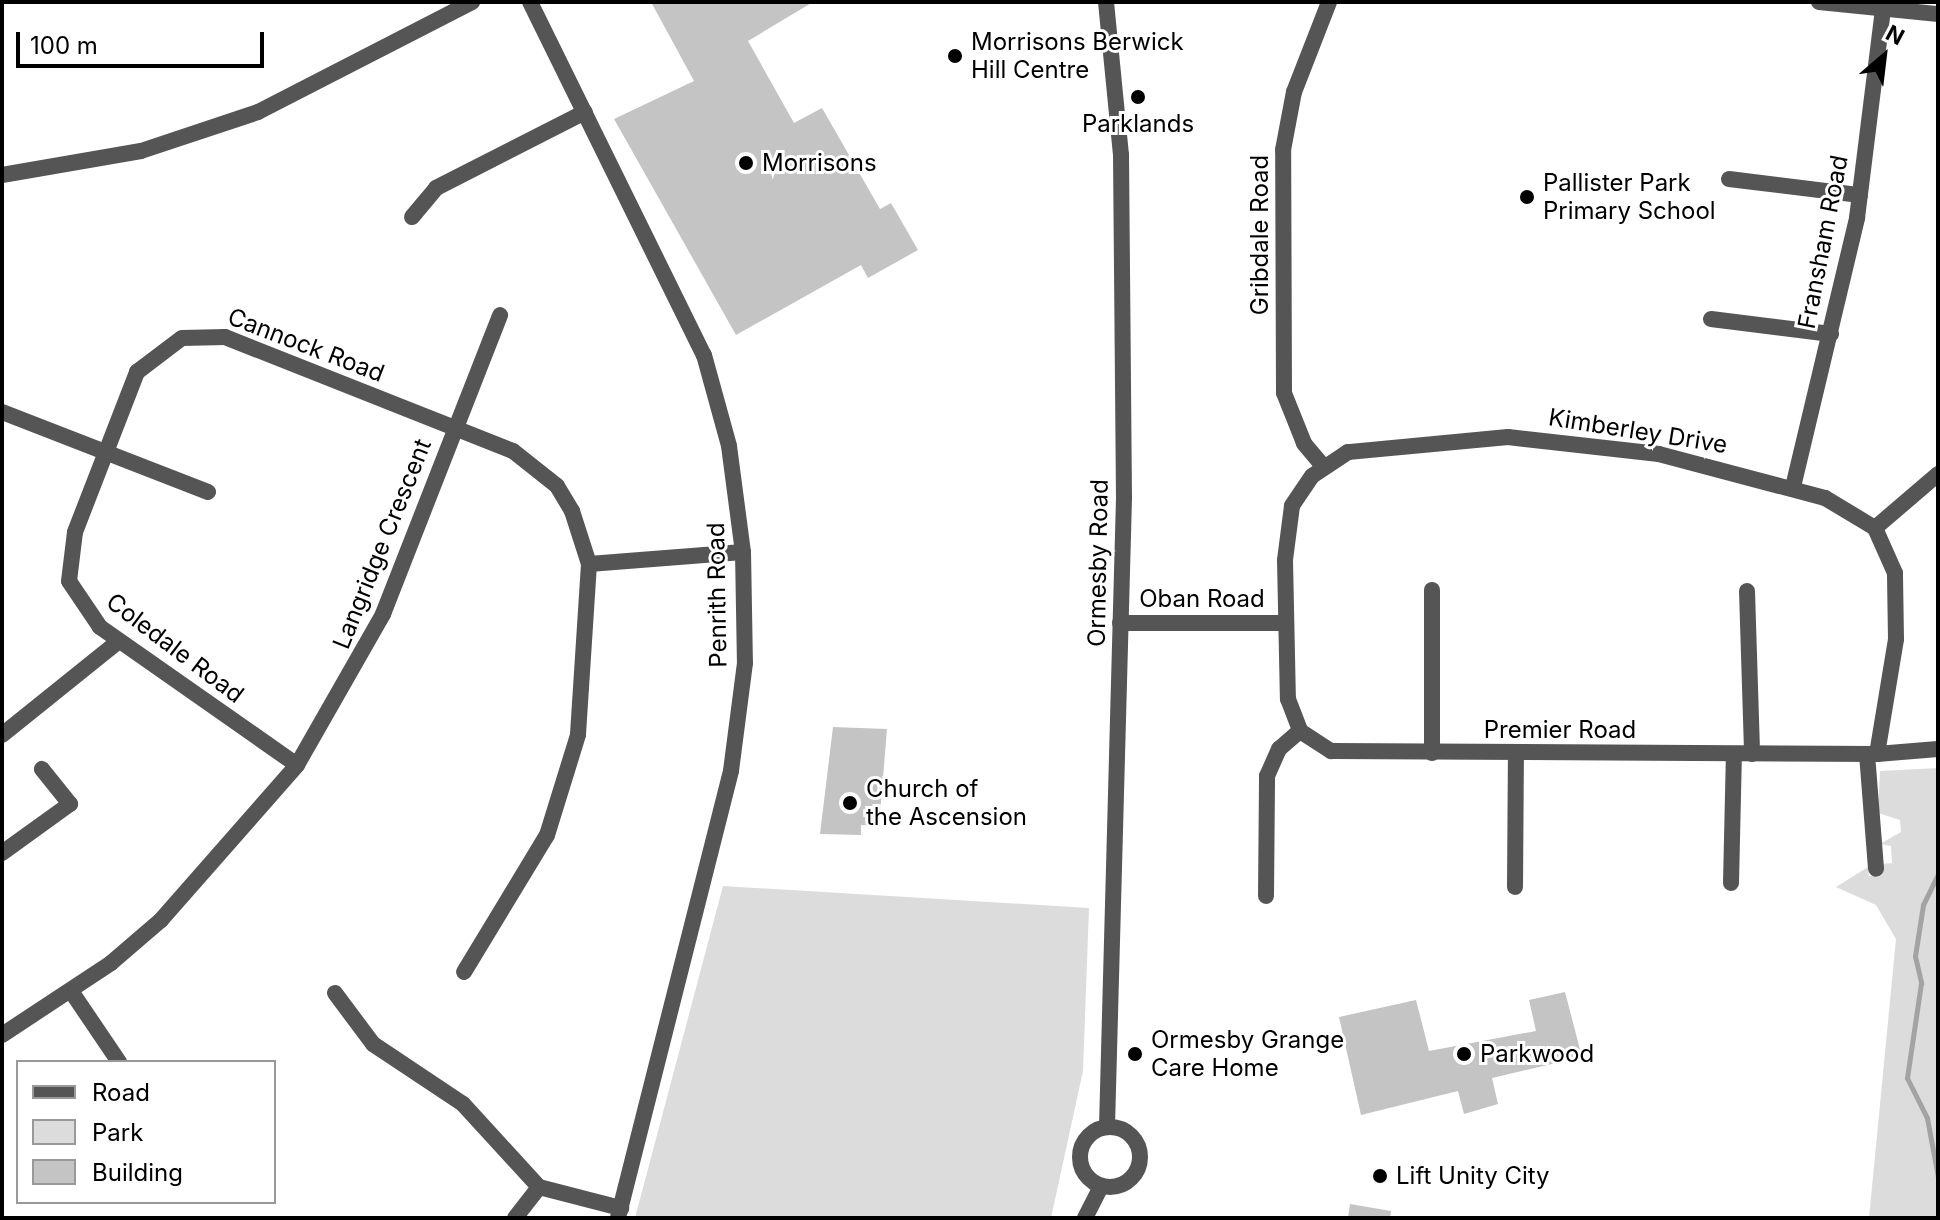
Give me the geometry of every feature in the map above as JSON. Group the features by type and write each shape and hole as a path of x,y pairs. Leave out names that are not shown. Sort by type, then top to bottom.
{"street":[{"path":"2,175 141,151 258,112 472,2"},
{"name":"Penrith Road","path":"530,2 704,355 729,446 743,552 745,663 731,771 620,1213"},
{"name":"Ormesby Road","path":"1106,2 1121,155 1120,623 1107,1125"},
{"name":"Gribdale Road","path":"1323,466 1304,443 1284,393 1283,150 1294,92 1329,2"},
{"path":"1819,2 1884,4 1938,14"},
{"name":"Fransham Road","path":"1793,487 1831,334 1860,195 1884,4"},
{"path":"412,217 436,188 585,112"},
{"path":"1729,179 1860,195"},
{"name":"Langridge Crescent","path":"2,1035 71,991 161,920 297,765 383,614 500,315"},
{"path":"1711,319 1831,334"},
{"name":"Cannock Road","path":"107,453 146,359 197,335 225,337 513,451 557,486 589,564"},
{"path":"2,412 208,492"},
{"name":"Kimberley Drive","path":"1285,623 1286,525 1298,495 1323,466 1360,448 1508,437 1659,454 1793,487 1875,528"},
{"name":"Coledale Road","path":"107,453 67,566 86,613 119,641 297,765"},
{"path":"1876,869 1872,754 1899,605 1895,573 1875,528 1938,474"},
{"path":"464,972 522,886 563,790 587,664 589,564 743,552"},
{"path":"1432,590 1432,753"},
{"path":"1747,591 1752,754"},
{"name":"Oban Road","path":"1120,623 1285,623"},
{"path":"1266,896 1267,776 1279,749 1300,731 1288,699 1285,623"},
{"path":"2,735 119,641"},
{"name":"Premier Road","path":"1300,731 1339,753 1872,754 1938,749"},
{"path":"1731,883 1734,754"},
{"path":"1515,887 1516,755"},
{"path":"2,853 70,804 42,769"},
{"path":"71,991 118,1060"},
{"path":"335,993 373,1044 463,1104 539,1187 620,1213"},
{"path":"1107,1125 1134,1139 1141,1164 1119,1186 1101,1186 1079,1157 1086,1137 1107,1125"},
{"path":"1085,1218 1101,1186"},
{"path":"515,1218 539,1187"}],"green space":[{"path":"1938,768 1938,1218 1869,1218 1896,939 1876,905 1836,887 1868,867 1869,876 1881,875 1881,864 1892,863 1891,846 1880,844 1901,832 1900,820 1878,813 1880,771"},
{"path":"723,886 1089,908 1083,1071 1051,1218 635,1218"}],"building":[{"name":"Morrisons","path":"651,2 813,2 748,41 794,123 822,108 880,209 891,203 918,250 868,278 861,265 736,335 614,119 694,81"},
{"name":"Church of the Ascension","path":"833,727 887,729 879,826 861,825 861,835 820,834"},
{"name":"Parkwood","path":"1565,992 1582,1057 1492,1078 1498,1104 1464,1114 1458,1091 1361,1115 1339,1017 1416,1000 1429,1051 1536,1031 1529,1000"},
{"path":"1350,1204 1391,1211 1390,1218 1348,1218"}],"waterway":[{"path":"1938,874 1923,905 1915,956 1921,983 1907,1078 1927,1118 1938,1177"}],"place":[{"name":"Morrisons Berwick Hill Centre","path":"955,56"},
{"name":"Parklands","path":"1138,97"},
{"name":"Morrisons","path":"746,163"},
{"name":"Pallister Park Primary School","path":"1527,197"},
{"name":"Church of the Ascension","path":"850,803"},
{"name":"Ormesby Grange Care Home","path":"1135,1054"},
{"name":"Parkwood","path":"1464,1054"},
{"name":"Lift Unity City","path":"1380,1176"}]}
